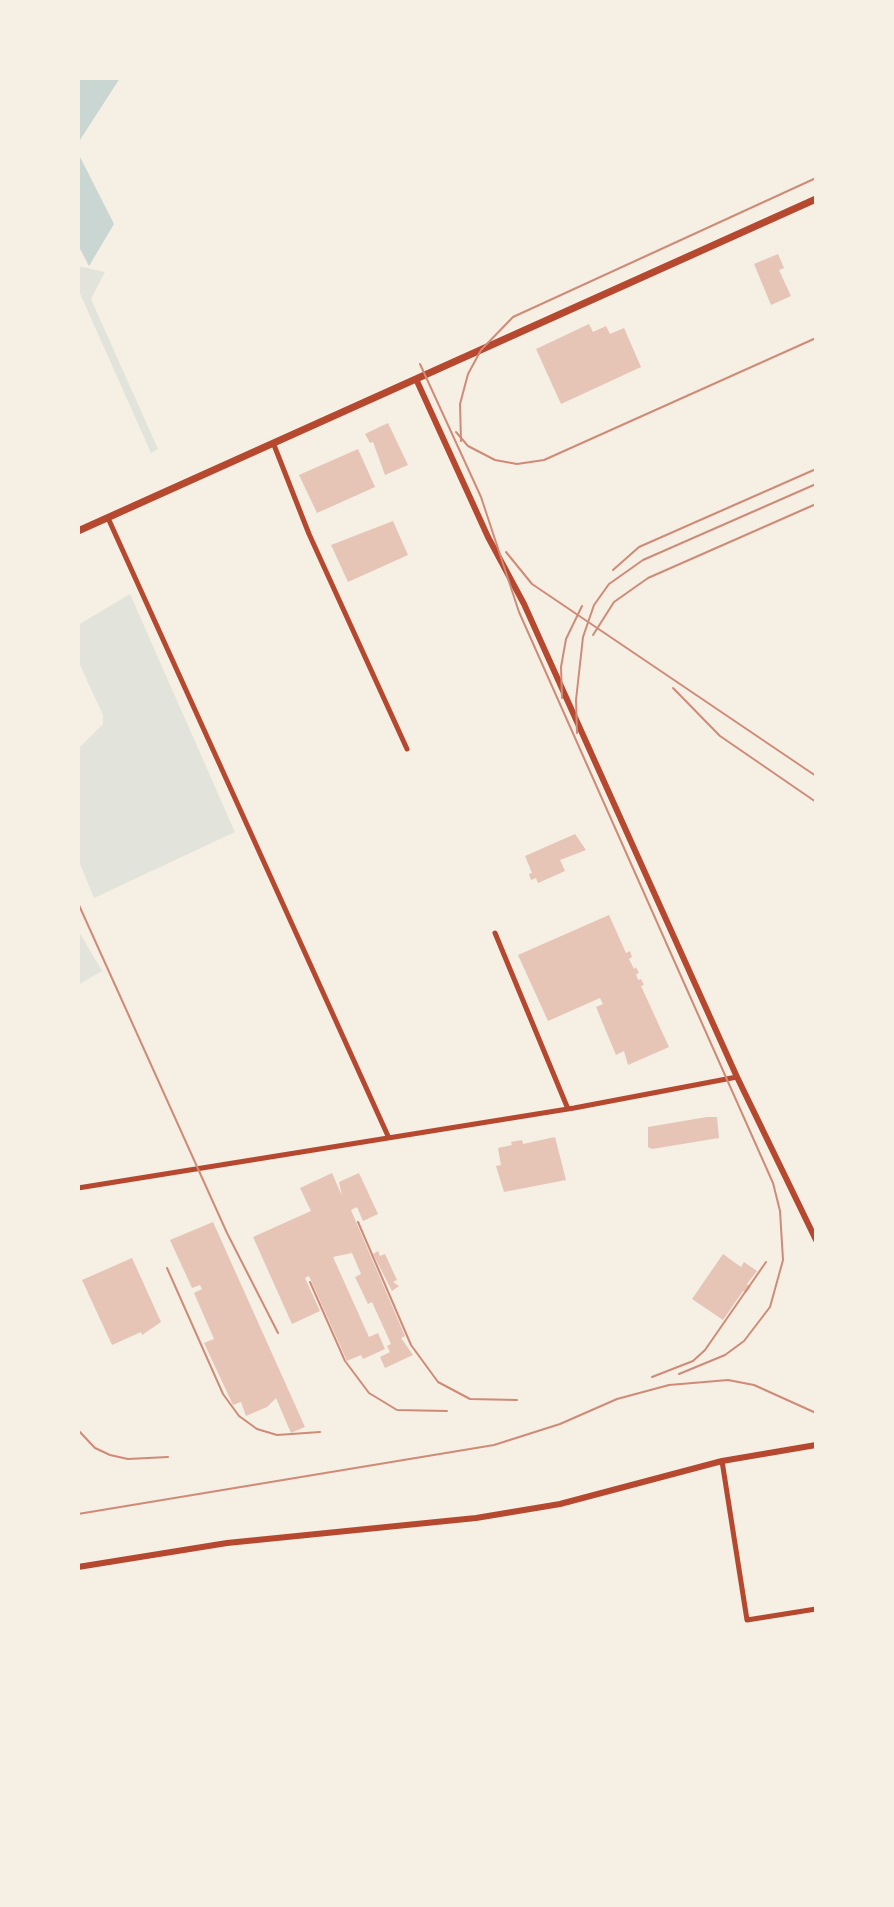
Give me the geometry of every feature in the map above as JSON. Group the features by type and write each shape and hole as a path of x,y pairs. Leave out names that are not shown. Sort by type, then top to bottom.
{"main road":[{"path":"78,531 816,199"}],"street":[{"path":"416,379 488,537 524,604 737,1077 816,1240"},
{"path":"274,445 309,534 407,749"},
{"path":"108,518 388,1136"},
{"path":"495,933 568,1109"},
{"path":"78,1188 568,1109 737,1077"},
{"path":"78,1567 277,1537 476,1518 560,1504 722,1461 816,1445"},
{"path":"722,1461 747,1620 816,1609"}],"shaded area":[{"path":"78,78 120,78 78,143"},
{"path":"78,153 114,224 89,266 78,245"},
{"path":"78,266 105,272 91,299 158,449 151,453 78,289"},
{"path":"130,594 235,832 94,898 78,859 78,749 103,724 103,715 78,661 78,625"},
{"path":"78,930 102,971 78,985"}],"building":[{"path":"778,254 784,268 779,270 791,296 771,305 754,264"},
{"path":"589,324 593,332 606,326 610,334 624,328 641,367 561,404 536,349"},
{"path":"388,423 408,465 385,475 373,442 370,443 365,434"},
{"path":"358,449 375,487 317,513 299,475"},
{"path":"393,521 408,555 348,582 331,545"},
{"path":"575,834 586,850 560,860 565,871 538,883 536,878 531,880 529,874 532,873 525,856"},
{"path":"609,915 626,953 630,951 632,957 629,959 639,973 636,974 638,980 641,979 644,985 641,986 669,1047 628,1065 624,1051 616,1055 596,1007 603,1004 600,998 548,1021 518,955"},
{"path":"717,1117 719,1138 652,1149 648,1147 648,1127"},
{"path":"555,1137 566,1180 504,1192 496,1166 501,1165 498,1148 512,1145 511,1142 522,1140 523,1144"},
{"path":"332,1173 342,1196 339,1182 359,1173 378,1214 363,1221 357,1207 351,1210 405,1336 401,1338 413,1355 385,1368 380,1357 390,1352 387,1346 391,1344 372,1302 368,1304 355,1277 361,1274 352,1253 333,1257 369,1337 378,1333 385,1349 363,1359 361,1355 347,1361 309,1276 305,1278 320,1311 292,1324 253,1237 311,1211 300,1188"},
{"path":"213,1222 305,1427 291,1433 276,1398 267,1407 246,1416 241,1402 233,1405 204,1343 214,1339 194,1293 202,1289 200,1285 192,1288 170,1240"},
{"path":"378,1251 380,1256 385,1254 397,1280 393,1282 399,1286 392,1291 373,1254"},
{"path":"723,1254 741,1267 744,1262 757,1271 747,1284 751,1287 746,1293 743,1291 723,1320 692,1299"},
{"path":"132,1258 161,1322 142,1335 141,1332 112,1345 82,1280"}],"railway":[{"path":"461,441 460,404 468,374 481,350 513,317 816,178"},
{"path":"456,432 468,446 495,460 517,464 544,460 816,338"},
{"path":"420,364 481,497 519,612 773,1183 780,1211 783,1260 770,1307 744,1341 725,1355 679,1374"},
{"path":"613,570 639,547 816,469"},
{"path":"577,733 576,700 583,637 594,605 609,584 643,560 816,484"},
{"path":"593,635 614,602 648,578 816,504"},
{"path":"506,552 532,584 816,776"},
{"path":"562,698 561,667 566,639 582,606"},
{"path":"673,688 720,736 816,802"},
{"path":"78,903 227,1233 278,1333"},
{"path":"358,1222 411,1345 438,1382 470,1399 517,1400"},
{"path":"652,1377 693,1361 705,1350 766,1262"},
{"path":"167,1268 223,1394 239,1416 257,1429 277,1435 320,1432"},
{"path":"310,1282 345,1361 369,1393 397,1410 447,1411"},
{"path":"78,1514 494,1445 560,1424 617,1399 669,1385 728,1380 754,1385 816,1413"},
{"path":"78,1430 95,1448 110,1455 128,1459 168,1457"}]}
